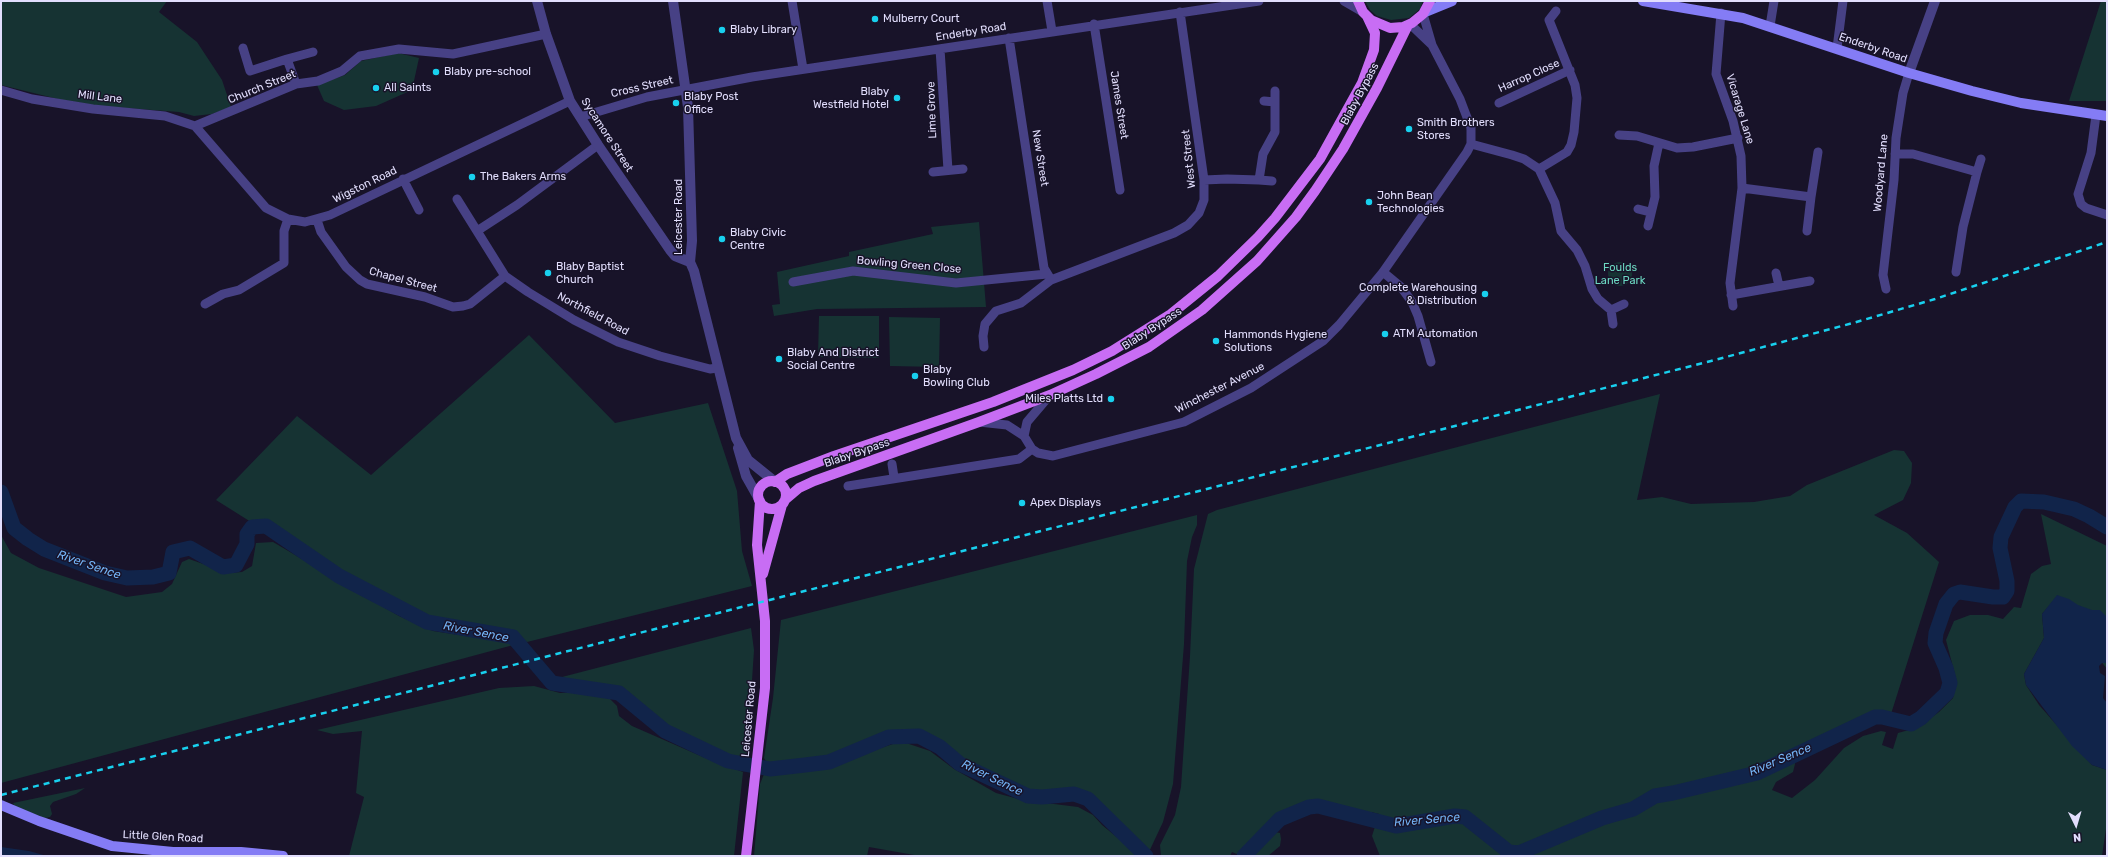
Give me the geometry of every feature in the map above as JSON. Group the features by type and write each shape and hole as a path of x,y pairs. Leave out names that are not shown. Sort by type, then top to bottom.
{"main road":[{"name":"Blaby Bypass","path":"774,482 787,474 834,456 993,402 1073,370 1142,333 1195,295 1241,254 1275,218 1305,181 1329,144 1362,84 1374,50 1375,33 1358,1"},
{"path":"1424,13 1430,1"},
{"path":"1365,14 1383,26 1397,28 1409,24 1424,13 1452,1"},
{"name":"Enderby Road","path":"1643,1 1721,13 1770,26 1910,73 2021,103 2107,116"},
{"name":"Blaby Bypass","path":"784,502 799,488 814,481 1050,395 1123,361 1149,347 1202,310 1257,261 1296,217 1344,149 1409,24"},
{"path":"774,482 786,490 784,502 770,509 759,500 762,486 765,483 774,482"},
{"name":"Leicester Road","path":"746,856 765,688 765,621 757,537 759,500"},
{"name":"Leicester Road","path":"761,584 769,550 784,502"},
{"name":"Little Glen Road","path":"1,805 39,821 112,846 158,851 241,852 283,856"}],"street":[{"name":"Sycamore Street","path":"537,1 546,34 570,101 598,145 675,256 690,262"},
{"name":"Leicester Road","path":"673,1 686,89 691,184 692,241 690,262 694,271 742,466 759,500"},
{"path":"792,1 803,68"},
{"path":"1047,1 1052,31"},
{"name":"Enderby Road","path":"686,89 803,68 940,49 1094,24 1180,12 1198,5 1259,1"},
{"path":"1344,1 1365,14"},
{"path":"1770,26 1774,1"},
{"path":"1837,48 1843,1"},
{"path":"1910,73 1935,1"},
{"path":"1539,168 1567,152 1572,146 1577,98 1570,70 1544,19 1556,11"},
{"name":"West Street","path":"1049,277 1182,230 1199,213 1204,200 1204,180 1180,12"},
{"path":"1424,13 1432,45 1460,99 1471,128 1471,144 1518,157 1539,168 1555,203 1561,231 1577,250 1585,266 1592,289 1598,299 1611,310 1613,324"},
{"name":"Vicarage Lane","path":"1721,13 1716,74 1738,138 1741,156 1742,188 1730,283 1733,306"},
{"name":"James Street","path":"1094,24 1120,190"},
{"path":"1409,24 1432,45"},
{"name":"Church Street","path":"195,126 296,84 318,81 342,72 360,56 399,49 453,54 546,34"},
{"name":"New Street","path":"1009,38 1044,268 1049,277"},
{"path":"243,48 250,71 313,52"},
{"name":"Lime Grove","path":"940,49 948,170"},
{"path":"287,59 296,84"},
{"name":"Harrop Close","path":"1498,103 1570,70"},
{"name":"Woodyard Lane","path":"1886,289 1878,276 1903,93 1910,73"},
{"name":"Cross Street","path":"580,117 628,101 686,89"},
{"name":"Mill Lane","path":"1,90 32,99 93,109 165,116 195,126"},
{"path":"1259,180 1263,154 1275,132 1275,91"},
{"name":"Wigston Road","path":"195,126 258,201 266,208 288,219 305,222 317,220 570,101"},
{"path":"1264,101 1275,102"},
{"path":"2096,115 2091,153 2078,194 2081,204 2086,208 2107,215"},
{"path":"1619,136 1637,136 1677,148 1693,148 1738,138"},
{"path":"1648,226 1650,212 1655,197 1654,166 1659,143"},
{"name":"Winchester Avenue","path":"1032,449 1038,453 1053,456 1184,422 1251,388 1314,349 1339,325 1383,272 1467,152 1471,144"},
{"path":"477,231 516,205 598,145"},
{"path":"1807,230 1818,152"},
{"path":"1895,154 1913,154 1977,172"},
{"path":"1956,272 1963,226 1981,159"},
{"path":"933,172 963,168"},
{"path":"403,179 419,210"},
{"path":"1204,180 1226,179 1272,181"},
{"path":"1742,188 1811,197"},
{"name":"Northfield Road","path":"457,199 505,276 574,320 618,342 660,356 710,369 717,368"},
{"path":"1638,209 1650,212"},
{"path":"205,304 223,294 238,290 284,263 284,231 288,219"},
{"name":"Chapel Street","path":"317,220 321,232 346,267 367,284 425,296 453,307 460,307 470,304 505,276"},
{"path":"1958,262 1968,263"},
{"name":"Bowling Green Close","path":"793,282 853,271 956,283 1049,277"},
{"path":"1383,272 1401,286 1412,302 1418,316 1431,362"},
{"path":"1776,273 1779,286"},
{"path":"984,347 983,336 985,324 996,311 1020,303 1049,277"},
{"path":"1731,295 1810,281"},
{"path":"1611,310 1624,304"},
{"path":"1024,436 1026,422 1050,395"},
{"path":"848,486 1019,459 1032,449 1024,436 1007,425 979,422"},
{"name":"Leicester Road","path":"736,438 748,460 774,482"},
{"path":"892,464 894,478"}],"green space":[{"path":"1,1 167,1 159,12 197,42 222,80 231,107 212,114 194,116 179,112 100,106 62,100 1,85"},
{"path":"1365,1 1423,1 1420,9 1409,18 1391,20 1377,16 1370,10"},
{"path":"2101,1 2107,1 2107,101 2069,101"},
{"path":"398,53 419,58 412,90 376,106 344,110 324,101 317,85 345,75 361,61"},
{"path":"979,222 986,307 817,309 774,316 772,305 780,304 777,272 849,256 849,252 933,234 931,227"},
{"name":"Foulds Lane Park","path":"1620,262 1629,265 1632,274 1629,283 1620,286 1611,283 1608,274 1611,265"},
{"path":"819,316 879,316 879,358 818,357"},
{"path":"889,317 940,318 939,367 890,366"},
{"path":"529,335 615,423 708,403 737,491 742,551 752,586 527,642 502,633 440,624 380,596 305,556 216,500 297,416 371,475"},
{"path":"1660,394 1637,500 1662,497 1691,504 1754,502 1790,496 1807,485 1894,450 1904,451 1912,463 1911,483 1903,500 1874,515 1907,533 1939,562 1891,714 1874,715 1799,748 1793,772 1776,782 1772,790 1792,798 1815,780 1844,748 1863,736 1881,731 1886,732 1882,745 1893,749 1898,733 1916,728 1939,712 1953,698 1956,679 1946,640 1954,621 1970,615 1988,615 2003,619 2014,607 2021,608 2031,574 2042,566 2051,564 2041,514 2107,546 2107,669 2060,607 2058,595 2042,614 2044,638 2024,674 2026,685 2039,705 2092,765 2107,770 2107,822 2102,856 1380,856 1372,836 1379,814 1371,812 1366,816 1337,804 1319,800 1303,802 1276,817 1262,836 1247,851 1239,855 1232,852 1230,856 1161,856 1160,845 1175,815 1181,787 1194,569 1208,514 1217,510"},
{"path":"1197,515 1197,525 1192,537 1187,561 1184,644 1173,784 1163,822 1148,854 1124,828 1087,795 1062,790 1026,794 993,776 964,764 933,740 915,734 889,733 866,741 827,760 769,767 764,758 773,698 781,620"},
{"path":"1,535 11,553 39,568 126,597 162,592 172,584 182,562 189,559 229,573 242,572 252,566 256,543 273,542 399,616 433,631 472,637 499,639 517,644 1,783"},
{"path":"751,628 754,650 747,757 745,760 735,760 722,752 654,723 642,714 627,696 617,688 572,683 562,677"},
{"path":"534,686 560,693 588,692 601,694 609,698 617,706 619,716 632,726 703,757 743,772 734,856 349,856 364,797 356,793 362,731 333,734 317,730 499,688"},
{"path":"906,743 930,751 954,769 996,793 1022,800 1078,807 1093,815 1102,825 1140,856 920,856 869,847 867,856 754,856 760,784 764,774 818,768 893,744"},
{"path":"85,788 76,794 53,802 50,806 52,814 50,817 45,818 15,807 13,803"},
{"path":"1275,832 1280,833 1280,846 1268,856 1253,856"}],"water":[{"path":"2057,595 2092,610 2100,610 2107,617 2107,663 2102,663 2099,666 2100,673 2105,676 2103,698 2107,703 2107,770 2092,765 2072,746 2026,685 2024,674 2044,638 2042,614"},
{"path":"1,847 29,851 47,856 1,856"}],"waterway":[{"name":"River Sence","path":"1,492 14,528 28,539 44,549 105,573 127,578 153,577 169,573 173,552 190,548 223,567 236,565 247,544 247,534 252,527 266,526 339,576 427,622 513,637 552,683 619,693 665,731 728,761 770,769 829,762 889,737 919,736 940,747 960,764 1028,796 1042,797 1074,794 1088,799 1146,856"},
{"name":"River Sence","path":"1244,856 1280,819 1309,807 1318,806 1396,826 1455,816 1465,817 1509,852 1519,853 1602,818 1633,809 1655,796 1757,773 1875,717 1882,717 1911,724 1921,718 1947,693 1950,683 1946,668 1935,643 1936,633 1946,604 1954,594 1960,592 2003,597 2007,591 2007,581 2000,548 2001,537 2015,507 2021,501 2044,502 2074,509 2107,527"}],"railway":[{"path":"1,795 1711,361 1853,323 1935,299 2107,242"}],"place":[{"name":"Mulberry Court","path":"875,19"},
{"name":"Blaby Library","path":"722,30"},
{"name":"Blaby pre-school","path":"436,72"},
{"name":"All Saints","path":"376,88"},
{"name":"Blaby Westfield Hotel","path":"897,98"},
{"name":"Blaby Post Office","path":"676,103"},
{"name":"Smith Brothers Stores","path":"1409,129"},
{"name":"The Bakers Arms","path":"472,177"},
{"name":"John Bean Technologies","path":"1369,202"},
{"name":"Blaby Civic Centre","path":"722,239"},
{"name":"Blaby Baptist Church","path":"548,273"},
{"name":"Complete Warehousing & Distribution","path":"1485,294"},
{"name":"ATM Automation","path":"1385,334"},
{"name":"Hammonds Hygiene Solutions","path":"1216,341"},
{"name":"Blaby And District Social Centre","path":"779,359"},
{"name":"Blaby Bowling Club","path":"915,376"},
{"name":"Miles Platts Ltd","path":"1111,399"},
{"name":"Apex Displays","path":"1022,503"}]}
